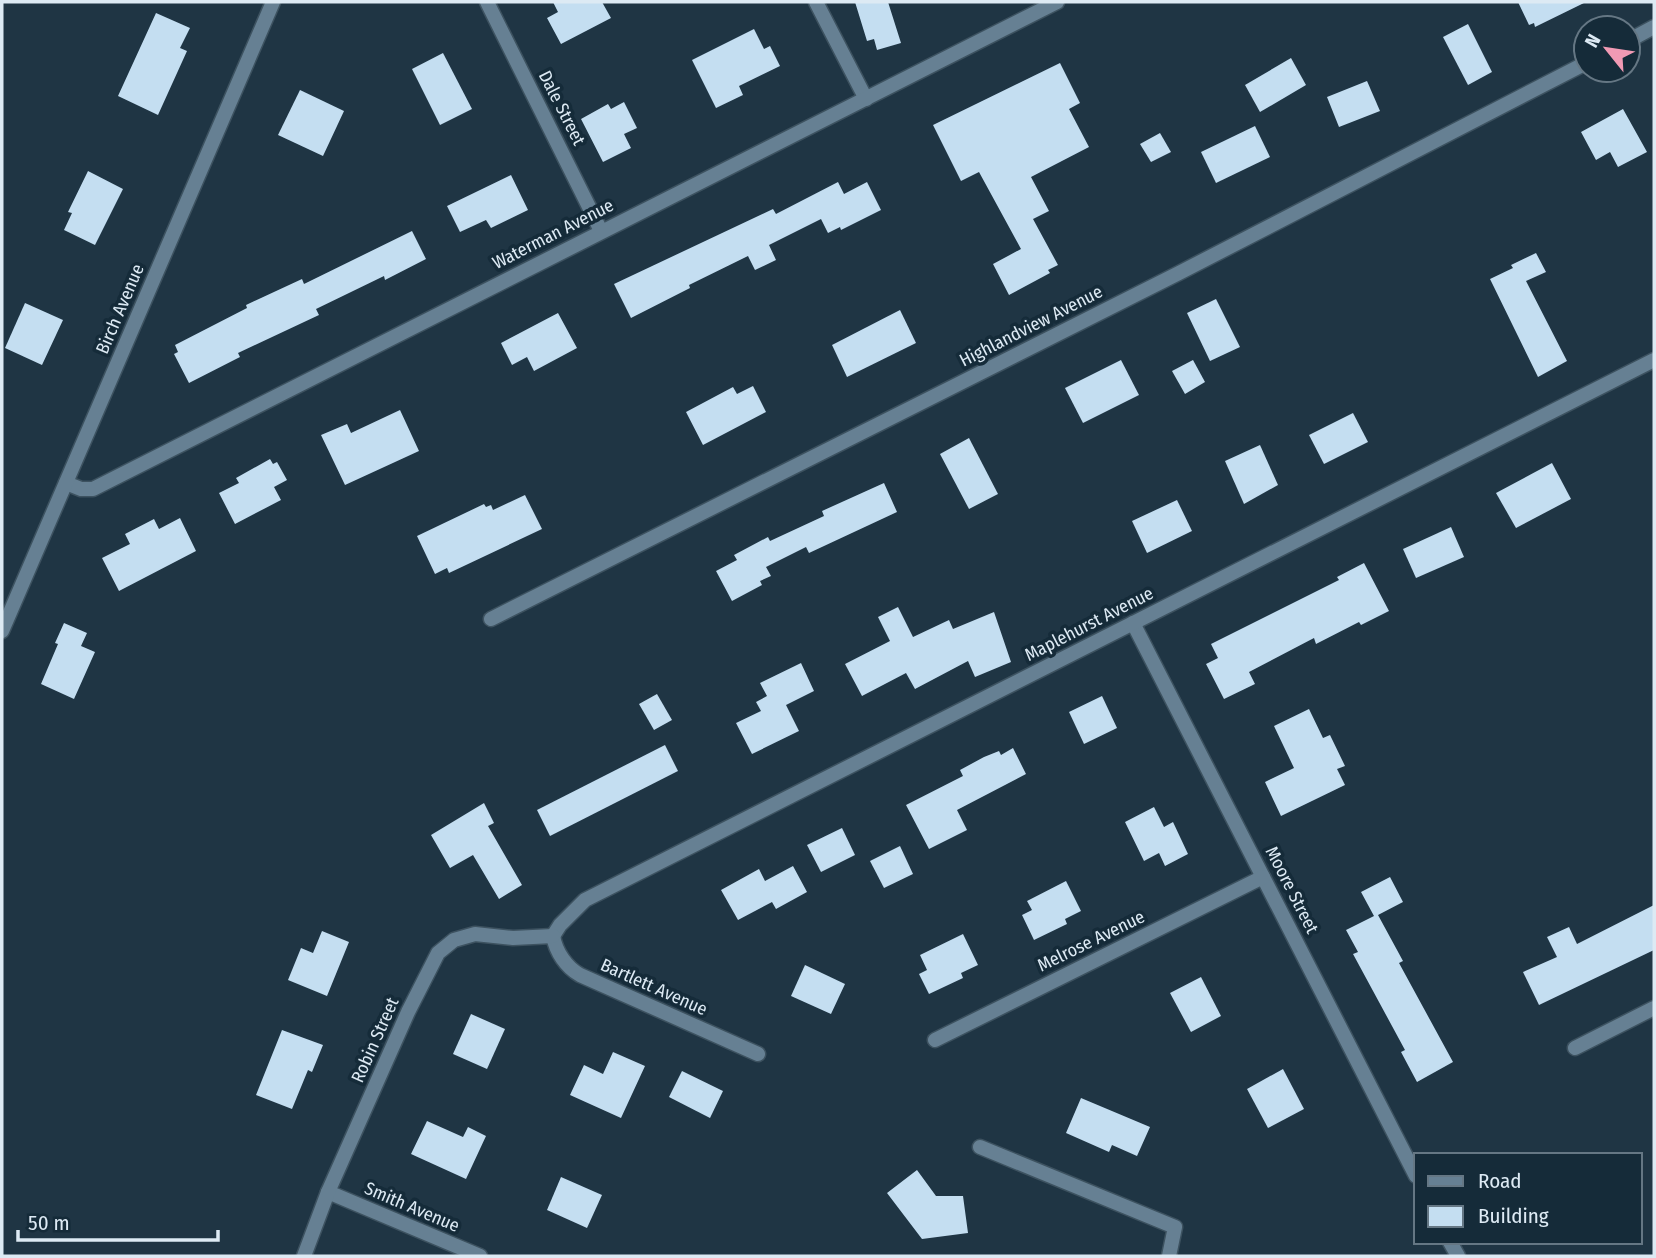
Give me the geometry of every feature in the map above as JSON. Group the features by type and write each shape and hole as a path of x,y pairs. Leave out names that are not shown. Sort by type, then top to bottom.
{"street":[{"name":"Birch Avenue","path":"2,631 273,2"},
{"name":"Dale Street","path":"487,2 601,231"},
{"path":"816,2 866,99"},
{"name":"Waterman Avenue","path":"66,483 81,489 93,489 1057,2"},
{"name":"Highlandview Avenue","path":"491,619 1179,273 1572,69"},
{"name":"Maplehurst Avenue","path":"553,936 584,900 1654,360"},
{"name":"Moore Street","path":"1133,624 1414,1172"},
{"name":"Melrose Avenue","path":"936,1040 1263,877"},
{"name":"Robin Street","path":"304,1256 328,1192 408,1012 432,964 446,945 475,934 513,938 553,936"},
{"name":"Bartlett Avenue","path":"553,936 562,958 580,975 758,1054"},
{"path":"1575,1048 1654,1008"},
{"path":"980,1147 1175,1227 1169,1256"},
{"name":"Smith Avenue","path":"328,1192 480,1256"}],"building":[{"path":"553,2 602,2 611,18 561,44 547,18 558,12"},
{"path":"855,2 888,2 901,43 877,50 874,39 867,41"},
{"path":"1518,2 1586,2 1535,27 1534,23 1529,25"},
{"path":"156,13 190,28 180,48 187,51 158,115 118,96"},
{"path":"1468,24 1492,72 1468,85 1443,37"},
{"path":"754,29 764,49 770,46 780,66 739,86 743,95 716,108 692,60"},
{"path":"443,53 472,109 440,125 412,69"},
{"path":"1291,58 1306,85 1260,112 1245,85"},
{"path":"1060,63 1080,103 1069,109 1089,147 1031,177 1049,211 1033,219 1058,265 1048,270 1050,273 1009,295 993,264 1021,249 979,172 961,181 933,125"},
{"path":"1367,81 1380,111 1339,127 1327,97"},
{"path":"300,90 344,111 323,156 278,135"},
{"path":"624,102 637,128 624,134 631,148 603,162 581,119 608,104 611,109"},
{"path":"1623,109 1647,152 1618,167 1610,152 1596,160 1581,132"},
{"path":"1255,126 1270,157 1216,183 1201,152"},
{"path":"1160,133 1171,152 1151,162 1140,144"},
{"path":"88,171 123,189 95,245 64,230 72,213 68,212"},
{"path":"511,175 528,210 491,228 486,220 460,232 447,206"},
{"path":"838,182 844,194 867,182 881,210 841,230 840,227 828,233 821,219 769,245 776,260 755,270 748,256 631,318 614,284 773,209 776,214"},
{"path":"412,231 426,259 385,280 384,276 316,309 319,315 238,353 240,357 189,383 174,354 178,352 175,345 247,308 246,305 302,279 304,284"},
{"path":"1536,253 1546,272 1526,281 1567,361 1538,377 1490,279"},
{"path":"1216,299 1240,347 1210,361 1187,313"},
{"path":"25,303 63,320 42,365 5,348"},
{"path":"900,310 916,343 847,377 832,345"},
{"path":"558,313 577,348 534,371 527,357 512,365 501,343"},
{"path":"1121,360 1139,395 1083,423 1065,388"},
{"path":"1193,360 1205,382 1185,394 1172,371"},
{"path":"753,386 766,412 703,445 686,412 733,387 737,394"},
{"path":"400,410 419,451 345,485 321,435 347,424 351,433"},
{"path":"1353,413 1368,442 1324,464 1309,435"},
{"path":"969,438 998,494 969,509 940,454"},
{"path":"1260,445 1278,485 1244,504 1225,461"},
{"path":"270,459 273,464 277,462 287,480 274,487 281,500 235,524 219,493 239,483 236,478"},
{"path":"1552,463 1571,499 1516,528 1496,493"},
{"path":"884,483 897,512 809,553 806,547 766,567 771,576 760,581 762,585 732,601 716,571 737,560 734,555 768,537 770,541 824,516 822,511"},
{"path":"525,495 542,529 449,573 447,568 435,574 417,536 484,504 486,507 491,505 493,510"},
{"path":"1177,500 1192,531 1147,553 1132,521"},
{"path":"180,518 196,551 119,591 102,558 130,544 125,534 154,519 159,529"},
{"path":"1451,527 1464,557 1416,578 1403,549"},
{"path":"1364,563 1389,611 1361,625 1359,622 1316,644 1314,638 1249,672 1255,684 1224,699 1206,664 1218,658 1211,644 1339,580 1337,577"},
{"path":"898,607 913,637 949,620 953,629 994,612 1011,662 975,677 968,661 915,689 906,673 862,696 845,664 890,641 878,617"},
{"path":"64,623 87,633 81,646 95,652 74,699 41,684"},
{"path":"801,663 814,691 786,705 799,731 752,754 736,723 761,711 756,702 767,696 760,683"},
{"path":"657,694 672,720 654,730 639,704"},
{"path":"1102,696 1117,728 1084,744 1069,712"},
{"path":"1309,709 1323,738 1330,735 1345,766 1337,769 1345,785 1281,816 1265,782 1294,768 1274,726"},
{"path":"665,745 678,771 550,836 537,810"},
{"path":"1013,748 1026,774 957,810 967,830 929,849 906,805 963,776 960,770 984,757 999,751 1001,755"},
{"path":"484,803 494,823 488,826 522,885 499,899 473,855 450,868 431,835"},
{"path":"1154,807 1164,827 1173,822 1188,854 1165,866 1159,853 1144,861 1125,822"},
{"path":"842,828 855,855 821,872 807,845"},
{"path":"900,846 913,874 884,888 870,861"},
{"path":"793,866 807,892 776,909 772,902 738,920 721,890 759,869 765,881"},
{"path":"1390,877 1403,902 1378,915 1403,961 1399,963 1453,1062 1417,1082 1401,1052 1405,1050 1353,954 1358,952 1346,930 1374,916 1361,892"},
{"path":"1066,881 1081,911 1065,919 1067,924 1034,940 1022,915 1032,910 1027,901"},
{"path":"1654,905 1654,950 1539,1005 1523,972 1557,957 1547,937 1569,927 1577,944"},
{"path":"322,931 349,942 327,996 288,980 301,948 313,953"},
{"path":"963,934 978,965 961,973 963,978 929,994 919,974 927,970 920,955"},
{"path":"805,965 845,984 831,1014 791,996"},
{"path":"1201,977 1221,1016 1191,1032 1170,993"},
{"path":"471,1014 505,1029 487,1069 453,1054"},
{"path":"282,1030 323,1045 312,1072 308,1070 292,1109 256,1095"},
{"path":"613,1052 645,1066 621,1118 570,1095 584,1065 603,1074"},
{"path":"1283,1069 1304,1109 1268,1128 1247,1089"},
{"path":"682,1071 723,1091 710,1118 669,1097"},
{"path":"1081,1098 1150,1127 1137,1156 1112,1145 1109,1152 1066,1133"},
{"path":"427,1121 463,1137 468,1127 486,1136 466,1179 411,1154"},
{"path":"917,1170 936,1196 963,1196 968,1233 922,1239 887,1193"},
{"path":"561,1177 602,1195 587,1228 547,1210"}]}
